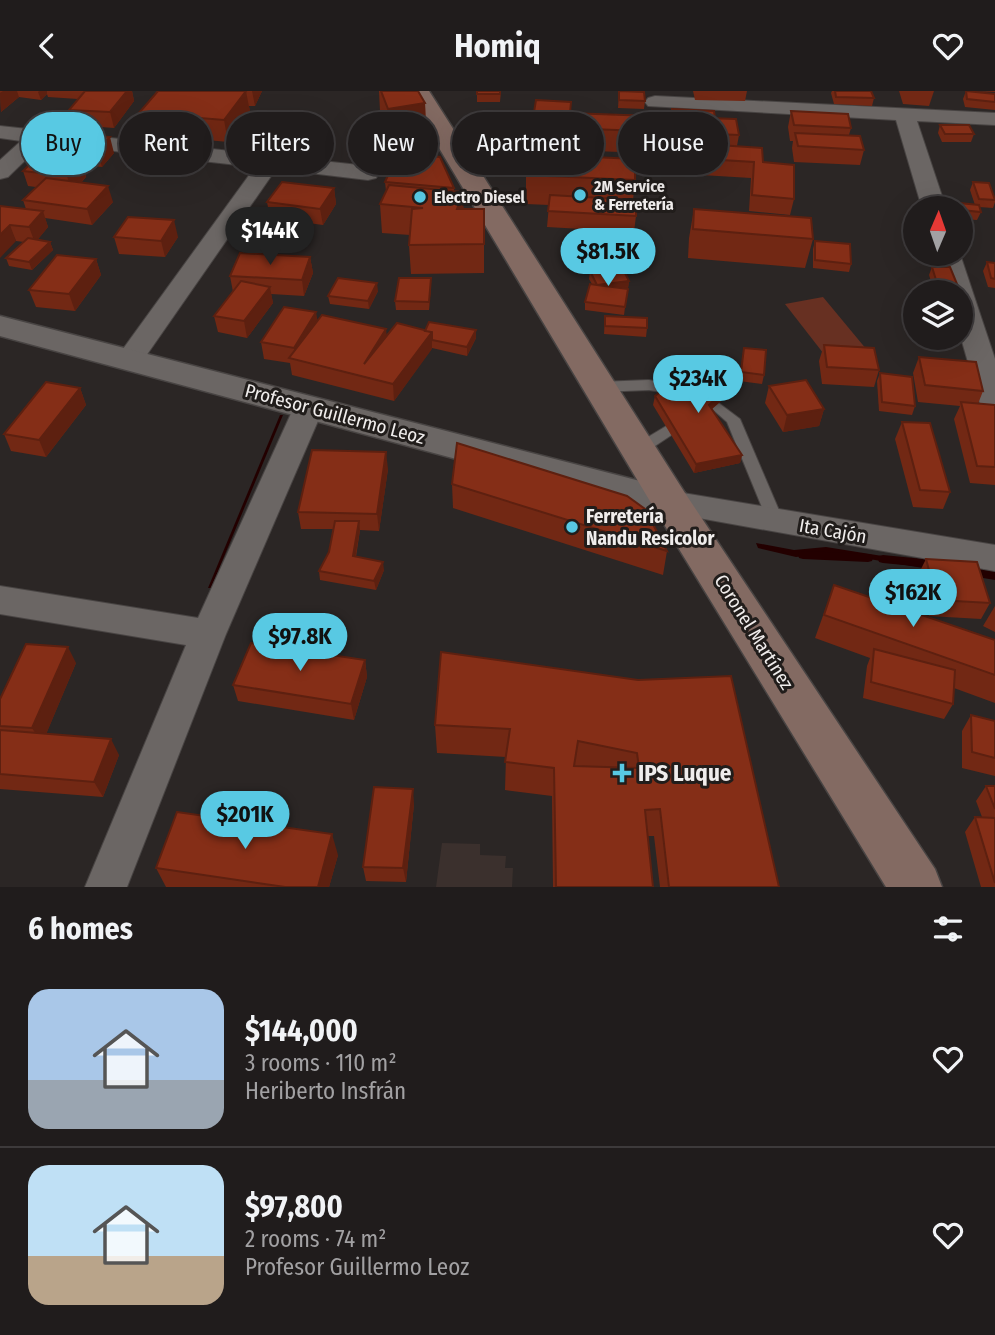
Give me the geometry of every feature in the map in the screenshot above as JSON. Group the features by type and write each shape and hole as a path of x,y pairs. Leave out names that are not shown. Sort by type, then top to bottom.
{"main road":[{"name":"Coronel Martínez","path":"417,91 638,450 916,887"}],"street":[{"path":"935,91 944,115"},
{"path":"655,102 995,119"},
{"path":"904,113 930,196"},
{"path":"0,132 21,134"},
{"path":"105,144 226,157"},
{"path":"0,172 21,152"},
{"path":"129,360 261,175"},
{"name":"Profesor Guillermo Leoz","path":"0,326 309,407 684,523"},
{"path":"973,334 995,404"},
{"path":"106,887 208,633 309,407"},
{"name":"Ita Cajón","path":"684,523 776,521 995,558"},
{"path":"0,600 208,633"}],"lane":[{"path":"599,387 649,385 673,389"},
{"path":"649,385 659,400"},
{"path":"716,406 733,419 776,521"},
{"path":"638,450 668,430"}],"shaded area":[{"path":"823,297 867,350 827,358 785,304"},
{"path":"280,415 283,415 211,588 208,588"},
{"path":"756,543 794,550 826,547 995,574 995,580 833,553 796,557 758,548"},
{"path":"442,843 480,844 480,855 506,856 505,868 513,868 512,887 436,887"}],"building":[{"path":"85,91 127,91 110,112 69,110"},
{"path":"158,91 246,91 230,112 226,112 224,120 212,119 212,112 140,112"},
{"path":"381,91 418,91 425,103 388,109"},
{"path":"477,91 500,91 500,94 477,94"},
{"path":"619,91 644,92 645,101 619,100"},
{"path":"835,91 871,91 874,98 836,97"},
{"path":"966,91 995,94 995,102 967,99"},
{"path":"536,100 571,102 570,112 534,112"},
{"path":"672,109 714,112 672,112"},
{"path":"791,111 848,114 851,128 794,125"},
{"path":"604,114 618,115 618,130 604,130"},
{"path":"728,119 736,119 739,135 728,135"},
{"path":"940,125 969,125 974,134 945,134"},
{"path":"795,133 860,136 864,150 798,146"},
{"path":"728,146 762,148 763,162 794,165 794,199 752,195 754,162 728,160"},
{"path":"438,157 454,188 385,182 388,175 438,175"},
{"path":"604,158 618,158 618,175 635,175 635,180 526,175 604,175"},
{"path":"46,178 108,186 87,209 23,200"},
{"path":"282,182 334,188 320,209 267,202"},
{"path":"973,182 989,183 995,200 979,199"},
{"path":"389,185 463,192 457,209 484,209 484,244 409,245 412,209 423,208 380,204"},
{"path":"550,195 636,200 636,216 548,211"},
{"path":"973,204 979,205 981,212 973,211"},
{"path":"0,206 43,211 29,227 10,225 0,235"},
{"path":"694,209 811,218 813,239 693,229"},
{"path":"128,217 174,220 161,241 114,237"},
{"path":"28,238 50,242 29,262 6,258"},
{"path":"815,241 850,244 851,264 815,260"},
{"path":"240,253 310,257 302,280 230,276"},
{"path":"57,255 96,259 69,294 29,290"},
{"path":"987,262 995,263 995,279 991,278"},
{"path":"622,267 629,281 597,285 590,271"},
{"path":"932,267 950,267 955,280 936,280"},
{"path":"338,278 377,283 368,301 328,296"},
{"path":"399,278 431,278 429,302 395,301"},
{"path":"241,281 270,287 244,321 214,316"},
{"path":"590,284 628,289 625,307 585,302"},
{"path":"284,307 316,312 294,348 261,342"},
{"path":"322,315 386,329 364,364 397,323 432,332 393,384 289,358"},
{"path":"605,316 647,318 647,328 605,326"},
{"path":"429,322 476,330 467,347 432,340 432,332 425,331"},
{"path":"824,345 874,348 879,370 827,367"},
{"path":"744,348 766,350 764,375 741,372"},
{"path":"919,357 976,362 983,391 925,385"},
{"path":"691,367 736,381 709,405 742,455 696,464 655,396"},
{"path":"880,373 912,377 915,406 882,402"},
{"path":"806,380 824,409 787,415 769,386"},
{"path":"46,382 80,388 39,440 4,434"},
{"path":"961,402 995,405 995,467 977,466"},
{"path":"902,422 930,423 950,492 920,490"},
{"path":"457,443 627,496 645,509 667,551 452,484"},
{"path":"312,450 386,452 377,514 298,512"},
{"path":"335,521 359,521 353,556 383,562 374,581 319,571 329,552"},
{"path":"926,559 977,562 990,603 937,600"},
{"path":"834,585 995,640 995,675 824,615"},
{"path":"251,643 365,660 351,704 233,685"},
{"path":"26,644 68,647 32,728 0,726 0,699"},
{"path":"874,649 955,670 953,704 871,682"},
{"name":"IPS Luque","path":"441,652 638,680 731,676 779,887 669,887 660,809 645,810 653,887 556,887 554,768 505,762 510,729 435,725","holes":["578,741 637,753 639,768 574,766"]},
{"path":"971,715 995,721 995,758 972,752"},
{"path":"0,730 111,739 94,782 0,774"},
{"path":"986,786 995,786 995,809"},
{"path":"374,787 413,789 403,868 363,867"},
{"path":"177,812 332,834 318,887 285,887 156,868"},
{"path":"975,817 995,818 995,883"}],"waterway":[{"path":"803,555 868,558"},
{"path":"883,559 934,564"},
{"path":"967,569 995,572"}],"place":[{"name":"2M Service & Ferretería","path":"580,195"},
{"name":"Electro Diesel","path":"420,197"},
{"name":"Ferretería Nandu Resicolor","path":"572,527"},
{"name":"IPS Luque","path":"622,773"}]}
